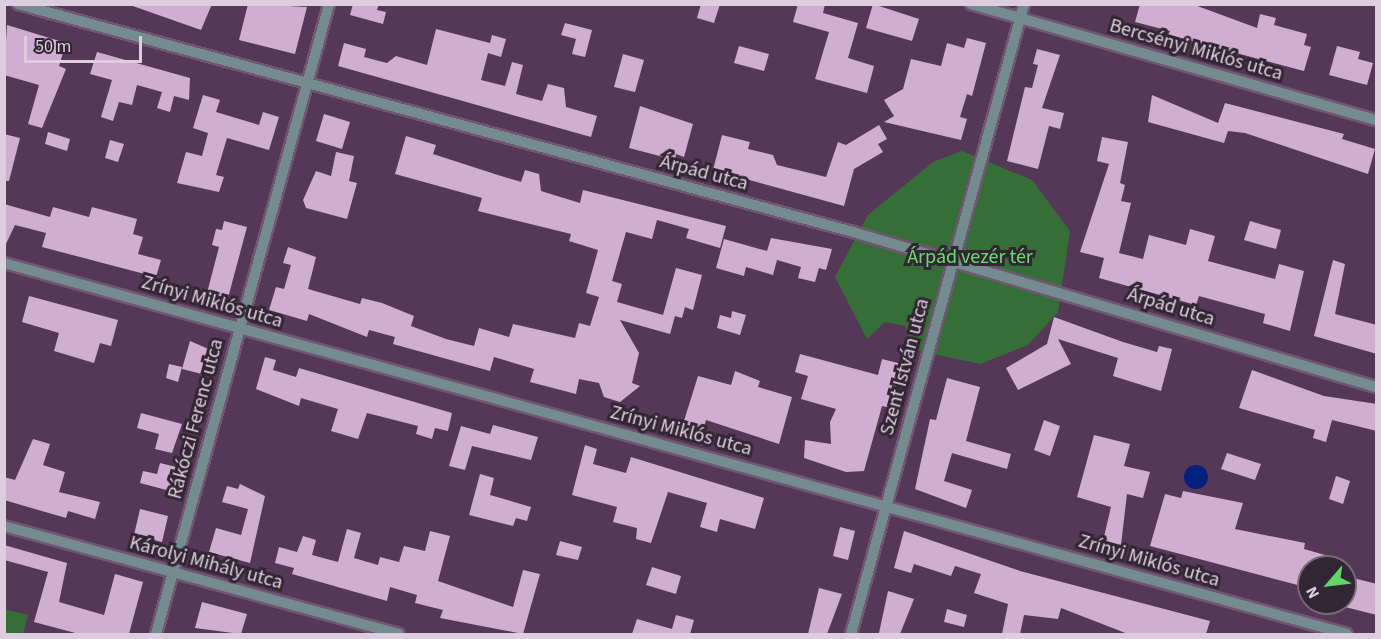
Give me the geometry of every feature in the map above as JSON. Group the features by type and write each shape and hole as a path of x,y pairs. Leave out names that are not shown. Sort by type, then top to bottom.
{"street":[{"name":"Árpád utca","path":"18,4 952,260 1377,387"},
{"name":"Rákóczi Ferenc utca","path":"156,634 329,4"},
{"name":"Bercsényi Miklós utca","path":"971,4 1377,120"},
{"name":"Szent István utca","path":"851,634 1024,4"},
{"name":"Zrínyi Miklós utca","path":"4,263 1347,634"},
{"name":"Károlyi Mihály utca","path":"4,526 398,634"}],"green space":[{"name":"Árpád vezér tér","path":"962,151 1032,180 1070,231 1058,312 1028,345 980,364 915,350 905,326 885,322 867,339 835,277 868,215 933,162"},
{"path":"4,609 28,615 23,634 5,634"}],"shaded area":[{"path":"1196,465 1201,466 1207,472 1207,482 1201,488 1196,489 1191,488 1185,482 1184,477 1185,472 1191,466"}],"building":[{"path":"127,4 212,4 201,30"},
{"path":"248,4 307,7 295,54 239,40"},
{"path":"353,4 379,4 377,10 386,12 383,24 350,15"},
{"path":"701,4 720,4 714,23 697,18"},
{"path":"798,4 825,4 823,13 858,23 848,58 874,66 867,93 815,79 829,32 793,22"},
{"path":"873,4 919,19 912,41 866,28"},
{"path":"1140,4 1192,4 1257,28 1260,14 1276,18 1274,25 1307,34 1304,45 1311,47 1304,71 1168,35 1170,31 1135,22"},
{"path":"565,23 592,30 585,57 572,54 576,39 561,35"},
{"path":"7,25 66,43 59,66 66,69 42,128 28,124 39,85 4,75"},
{"path":"436,29 490,43 492,35 506,39 501,57 488,53 481,80 505,86 512,62 523,65 516,94 542,101 548,84 564,88 566,107 597,116 591,137 338,66 344,43 366,49 364,57 387,63 396,56 427,65"},
{"path":"967,38 986,43 972,96 967,94 960,117 967,119 961,140 884,122 894,116 884,100 903,89 911,59 941,66 947,43 964,48"},
{"path":"739,46 769,54 764,71 734,63"},
{"path":"1337,46 1360,52 1358,59 1373,63 1367,85 1329,75"},
{"path":"1037,49 1060,55 1042,108 1064,113 1060,129 1049,126 1038,169 1007,161 1025,87 1032,88 1038,65 1033,64"},
{"path":"97,52 190,78 189,100 174,96 170,112 157,108 162,92 137,85 132,105 119,102 113,121 101,117 112,80 90,74"},
{"path":"623,54 644,60 635,92 614,87"},
{"path":"203,95 220,100 216,112 259,125 263,112 279,117 269,150 227,138 216,175 224,177 219,192 177,183 186,152 202,156 208,133 193,128"},
{"path":"1152,95 1218,123 1225,103 1344,134 1342,139 1375,149 1368,174 1245,133 1228,131 1224,143 1148,122"},
{"path":"640,106 693,124 684,157 676,154 675,160 629,148"},
{"path":"324,114 350,122 342,149 316,141"},
{"path":"879,125 887,139 878,144 883,152 854,169 844,206 713,170 722,135 750,142 748,149 773,155 777,165 826,177 838,142 846,145"},
{"path":"48,132 70,139 67,151 45,144"},
{"path":"4,134 20,138 9,181 4,181"},
{"path":"406,136 436,145 433,154 521,182 525,170 539,174 541,191 580,203 583,190 726,226 720,248 686,238 689,229 657,220 652,239 626,232 612,281 622,284 617,302 663,315 676,268 702,275 693,310 685,307 682,318 675,316 670,334 620,320 639,353 632,383 640,386 620,402 604,397 599,383 579,379 576,394 530,382 534,369 494,357 490,371 393,344 395,337 369,330 367,337 309,314 307,321 269,310 276,287 284,289 291,265 283,263 288,247 316,257 308,289 360,304 362,298 382,303 414,316 411,326 446,339 474,346 479,328 509,337 513,324 575,338 579,323 590,326 599,297 586,293 598,250 569,241 571,234 478,211 482,198 395,174"},
{"path":"1102,137 1128,142 1120,183 1125,185 1121,201 1131,203 1119,253 1143,259 1149,235 1186,245 1190,229 1215,236 1208,261 1275,279 1279,264 1304,271 1290,331 1263,323 1265,314 1199,296 1196,305 1099,278 1104,258 1080,252 1109,164 1097,161"},
{"path":"110,140 124,144 118,162 105,158"},
{"path":"336,152 354,156 349,181 357,183 347,219 306,208 303,200 316,171 331,176"},
{"path":"4,204 50,217 53,207 89,217 92,207 137,219 133,234 143,237 138,254 161,260 156,277 42,247 46,233 15,225 4,248"},
{"path":"224,221 247,227 228,298 207,293 219,247 212,245 216,229 222,230"},
{"path":"1250,221 1281,230 1276,249 1244,240"},
{"path":"771,238 832,249 826,270 819,268 815,282 798,278 801,267 777,260 773,275 746,267 744,276 716,268 724,239 767,251"},
{"path":"1333,260 1345,264 1335,314 1377,325 1377,354 1314,336"},
{"path":"29,296 118,320 111,346 100,343 94,363 54,351 59,333 22,322"},
{"path":"732,311 746,315 740,335 717,328 720,315 731,318"},
{"path":"1054,317 1157,352 1159,346 1172,349 1161,391 1113,376 1118,358 1058,339 1071,364 1018,390 1006,368 1047,344"},
{"path":"190,341 213,351 206,375 182,369"},
{"path":"800,354 878,375 882,359 902,364 891,408 882,406 864,471 846,472 804,458 805,440 831,444 830,422 836,409 801,399 808,376 795,372"},
{"path":"265,357 276,360 273,370 296,377 299,368 452,413 448,431 435,428 432,439 416,434 418,426 367,413 358,439 331,431 338,409 301,398 299,406 256,389"},
{"path":"169,364 182,367 178,382 166,378"},
{"path":"1252,370 1324,396 1377,404 1377,431 1332,420 1326,442 1313,438 1315,430 1239,408"},
{"path":"735,371 760,381 758,387 792,397 779,444 706,420 703,430 683,424 698,376 731,385"},
{"path":"947,378 980,387 966,441 1011,454 1007,469 952,453 944,481 972,490 966,508 915,489 930,419 936,420"},
{"path":"141,413 182,424 172,453 155,449 159,434 137,428"},
{"path":"1044,420 1060,426 1050,456 1034,450"},
{"path":"493,425 538,437 531,460 472,446 465,470 449,466 461,426 490,434"},
{"path":"1094,435 1130,444 1124,466 1150,472 1143,498 1127,494 1121,545 1103,541 1111,507 1077,497"},
{"path":"33,439 50,444 43,465 65,472 59,492 100,502 95,519 68,511 66,518 4,500 4,477 15,480"},
{"path":"585,445 597,449 593,464 626,473 631,457 764,498 755,529 720,519 717,532 700,527 707,503 668,492 651,543 636,539 637,528 613,522 617,507 572,495"},
{"path":"1227,453 1261,464 1255,480 1221,469"},
{"path":"160,463 180,468 174,492 140,483 143,471 157,474"},
{"path":"480,474 494,478 490,495 531,507 527,521 516,518 513,526 469,515"},
{"path":"1336,476 1350,481 1343,504 1329,499"},
{"path":"240,484 265,496 250,563 209,552 216,528 241,535 248,509 222,502 227,486 238,489"},
{"path":"1183,491 1243,503 1235,529 1305,543 1304,549 1325,555 1297,555 1297,585 1150,546 1165,494 1181,498"},
{"path":"140,509 168,516 162,542 134,535"},
{"path":"840,527 855,531 848,560 833,556"},
{"path":"347,529 361,533 354,558 378,565 380,557 399,562 404,546 425,551 430,531 450,536 438,581 513,607 523,570 540,574 523,634 440,618 443,610 415,603 417,595 390,587 387,601 292,574 294,568 275,563 279,547 297,552 303,536 316,540 312,555 338,562"},
{"path":"904,531 1020,571 1210,621 1206,634 1128,634 1061,608 1058,619 1024,615 1020,634 1002,634 1008,604 974,593 981,574 955,566 951,576 914,564 911,573 894,568"},
{"path":"560,541 582,547 578,560 556,555"},
{"path":"4,545 67,563 59,602 104,615 115,574 143,582 129,634 79,634 34,622 48,572 4,560"},
{"path":"652,567 681,576 676,594 646,585"},
{"path":"1357,579 1377,584 1377,615 1357,610"},
{"path":"819,588 842,594 827,634 808,634"},
{"path":"888,591 914,599 900,634 879,633"},
{"path":"202,602 247,614 241,634 195,628"},
{"path":"947,609 967,615 964,627 944,622"},
{"path":"676,615 694,620 690,634 632,634 637,619 672,629"}]}
